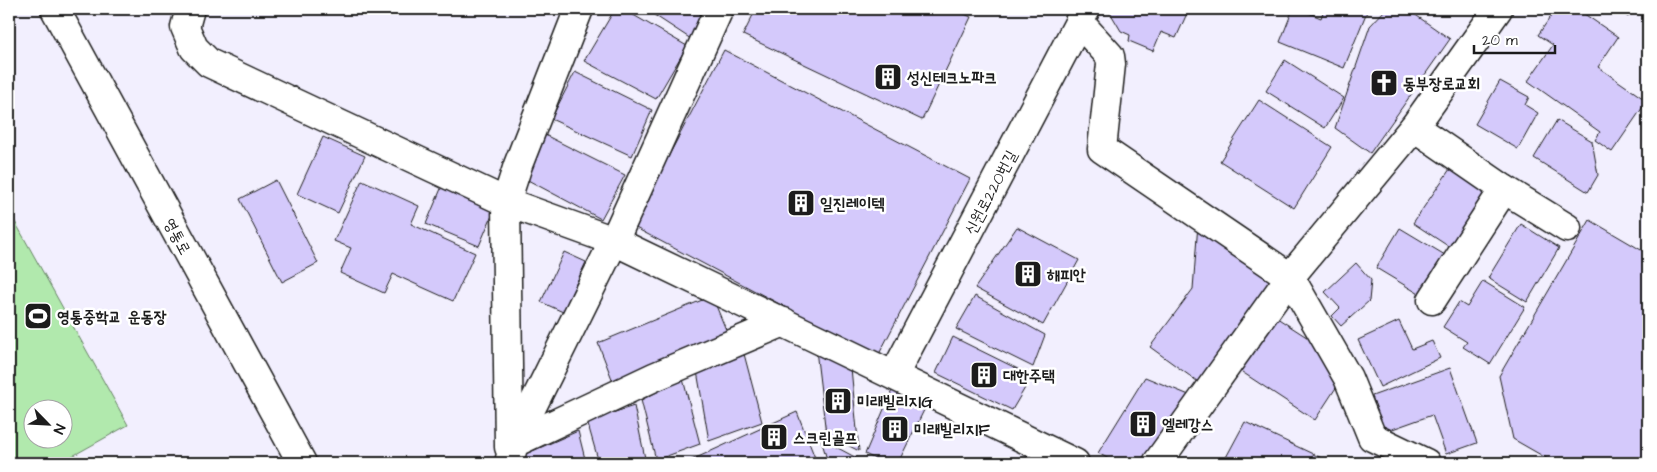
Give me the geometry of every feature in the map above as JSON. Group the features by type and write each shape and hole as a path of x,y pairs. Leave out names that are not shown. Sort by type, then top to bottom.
{"street":[{"name":"영통로","path":"55,9 302,463"},
{"path":"190,9 185,27 194,48 210,64 506,202 614,241 1075,463"},
{"path":"510,458 506,202 518,165 579,9"},
{"path":"510,458 614,241 719,9"},
{"path":"1157,463 1290,277 1414,127 1498,9"},
{"path":"1083,16 1110,56 1111,64 1102,149 1290,277 1348,378 1372,437 1426,463"},
{"name":"신원로220번길","path":"894,375 1083,16"},
{"path":"1414,127 1504,189 1567,228"},
{"path":"1432,300 1504,189"},
{"path":"510,458 654,377 784,322"}],"green space":[{"name":"영통중학교 운동장","path":"14,220 128,425 60,463 9,463 9,222"}],"building":[{"path":"615,9 623,9 687,46 656,99 584,61"},
{"path":"645,9 707,9 691,39"},
{"name":"성신테크노파크","path":"756,9 954,9 971,17 922,120 743,35"},
{"path":"1113,9 1189,9 1176,38 1161,32 1153,51 1129,41 1130,35 1121,31 1111,14"},
{"path":"1293,9 1299,9 1321,18 1324,9 1368,9 1344,68 1280,42"},
{"name":"동부장로교회","path":"1407,9 1450,39 1370,153 1335,128 1370,26 1385,10"},
{"path":"1556,9 1577,9 1618,37 1598,67 1647,101 1612,152 1595,140 1600,132 1528,81 1553,45 1538,35"},
{"path":"1617,9 1635,9 1628,17"},
{"name":"일진레이텍","path":"724,50 970,179 878,356 632,226"},
{"path":"1285,60 1344,98 1325,128 1266,91"},
{"path":"575,72 652,110 632,156 551,119"},
{"path":"1500,81 1529,97 1525,105 1538,113 1518,149 1475,124"},
{"path":"1259,100 1332,147 1294,208 1220,161"},
{"path":"1557,120 1592,141 1598,175 1588,192 1534,158"},
{"path":"539,132 625,175 601,219 524,178"},
{"path":"323,137 365,156 338,213 297,194"},
{"path":"1450,169 1487,194 1451,248 1413,223"},
{"path":"276,180 318,263 282,282 240,199"},
{"path":"362,180 419,206 411,224 475,253 453,301 393,274 384,293 340,273 351,248 334,241"},
{"path":"443,184 496,206 479,246 426,224"},
{"path":"1590,220 1648,254 1648,463 1555,463 1513,439 1499,376"},
{"path":"1198,224 1276,282 1201,384 1150,347 1193,289"},
{"path":"1521,224 1559,248 1527,302 1488,278"},
{"name":"해피안","path":"1017,227 1079,260 1043,325 975,288"},
{"path":"1400,228 1450,258 1426,298 1376,268"},
{"path":"564,252 586,262 563,312 541,302"},
{"path":"1356,263 1371,280 1369,301 1341,326 1332,316 1340,308 1325,292"},
{"path":"1483,281 1525,307 1490,364 1463,347 1467,342 1443,327 1459,302 1467,307"},
{"path":"712,296 729,337 614,384 598,343"},
{"path":"975,296 1045,335 1033,367 956,329"},
{"path":"1274,316 1316,343 1339,383 1315,420 1239,370"},
{"path":"1399,321 1412,349 1432,341 1440,358 1380,387 1358,340"},
{"name":"대한주택","path":"953,337 1032,376 1012,410 936,373"},
{"name":"미래빌리지G","path":"816,350 851,368 859,451 826,434"},
{"path":"744,354 762,422 709,441 697,371"},
{"path":"1450,368 1477,443 1446,454 1432,415 1384,432 1372,396"},
{"name":"엘레강스","path":"1145,377 1189,395 1143,463 1116,463 1098,453"},
{"path":"683,379 700,444 656,460 641,400"},
{"name":"미래빌리지F","path":"893,388 927,404 898,463 883,463 865,454"},
{"path":"634,406 646,463 599,463 587,421"},
{"name":"스크린골프","path":"797,412 817,463 685,463"},
{"path":"1245,422 1332,463 1223,463"},
{"path":"578,431 586,463 522,463 519,457"},
{"path":"821,439 866,463 828,463"}],"place":[{"name":"성신테크노파크","path":"888,77"},
{"name":"동부장로교회","path":"1384,83"},
{"name":"일진레이텍","path":"801,203"},
{"name":"해피안","path":"1028,274"},
{"name":"영통중학교 운동장","path":"38,316"},
{"name":"대한주택","path":"984,375"},
{"name":"미래빌리지G","path":"838,401"},
{"name":"엘레강스","path":"1143,424"},
{"name":"미래빌리지F","path":"895,429"},
{"name":"스크린골프","path":"774,437"}]}
